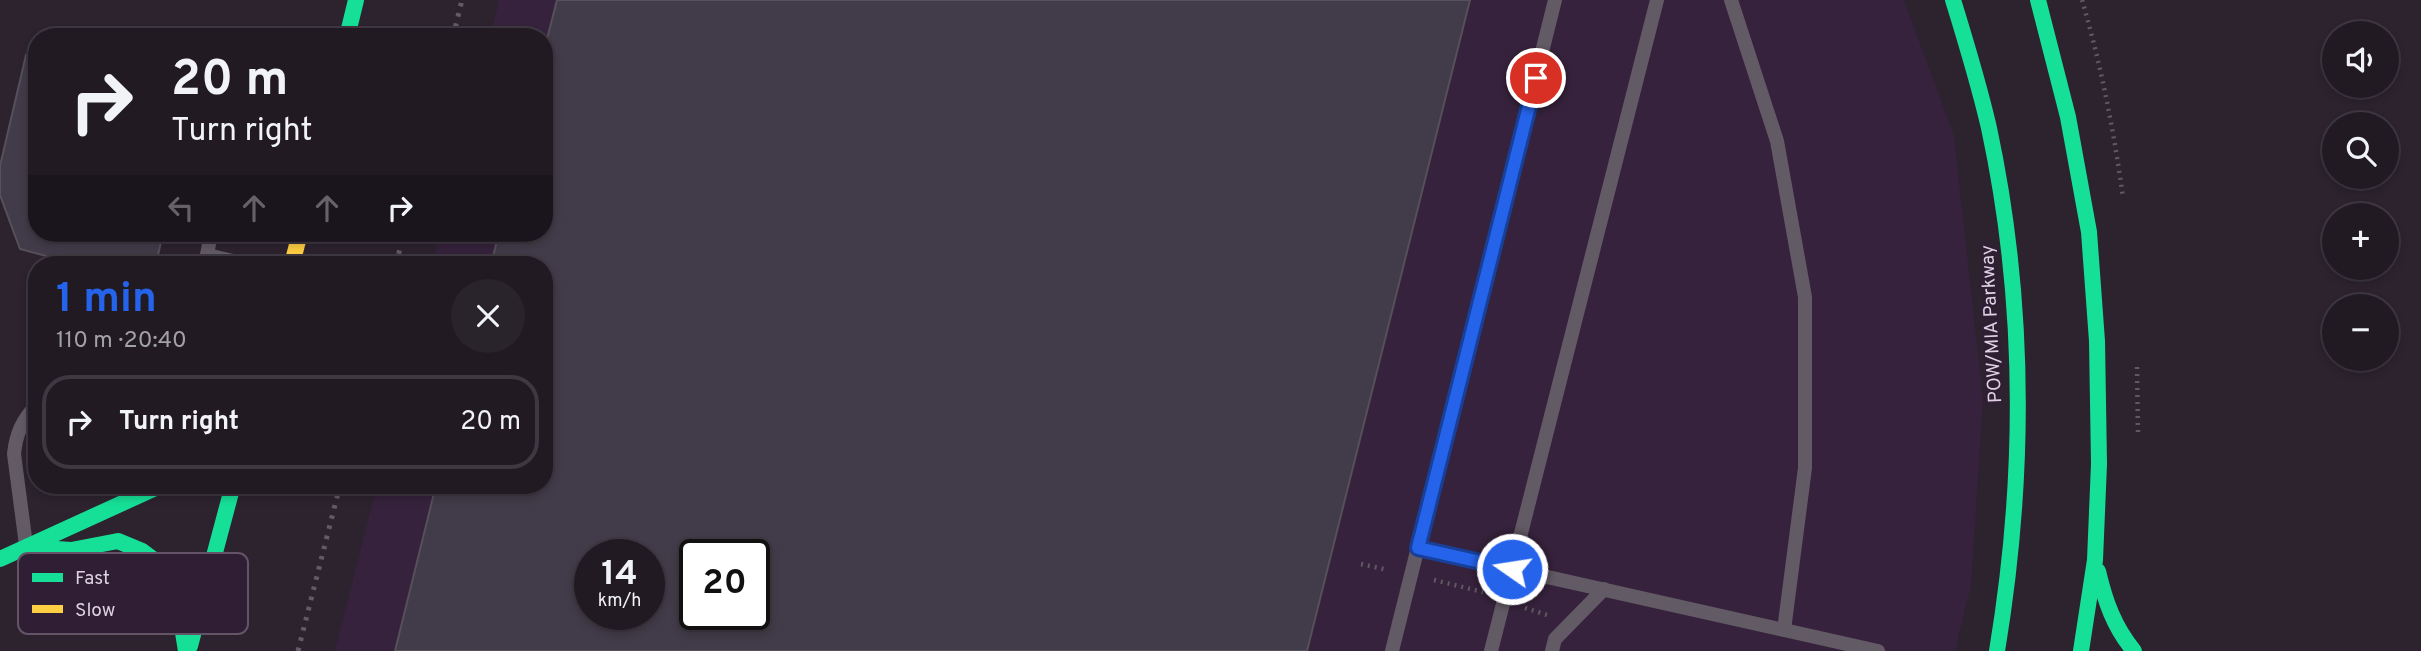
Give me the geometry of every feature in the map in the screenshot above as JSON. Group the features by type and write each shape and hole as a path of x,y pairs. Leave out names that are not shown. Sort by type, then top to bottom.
{"main road":[{"path":"349,28 356,0"},
{"name":"POW/MIA Parkway","path":"1953,0 1994,154 2011,259 2017,352 2018,439 2014,523 1997,651"},
{"path":"2038,0 2068,117 2089,232 2097,341 2099,464 2095,560 2081,651"},
{"path":"0,559 142,494"},
{"path":"214,553 231,494"},
{"path":"27,547 87,548 107,541 121,540 145,553"},
{"path":"2095,560 2110,617 2134,651"},
{"path":"187,651 192,634"}],"lane":[{"path":"1392,651 1555,0"},
{"path":"1490,651 1657,0"},
{"path":"1731,0 1777,141 1805,298 1805,468 1784,630"},
{"path":"27,547 15,470 15,447 21,424 28,416"},
{"path":"1418,548 1878,651"},
{"path":"1552,651 1555,639 1604,589"}],"path":[{"path":"1361,564 1394,571"},
{"path":"1432,580 1484,592"},
{"path":"1522,606 1548,615"}],"shaded area":[{"path":"499,0 1904,0 1954,136 1983,400 1971,586 1955,651 335,651 375,494 553,494 553,256 434,256 438,242 553,242 553,28 492,28"}],"building":[{"path":"557,0 1470,0 1307,651 395,651 434,494 553,494 553,256 493,256 497,242 553,242 553,28 550,28"},
{"path":"26,55 28,242 161,242 158,256 46,256 20,249 0,195 0,166"}],"railway":[{"path":"455,28 462,0"},
{"path":"398,256 402,242"},
{"path":"298,651 338,494"}],"traffic: fast":[{"path":"349,28 356,0"},
{"path":"1953,0 1989,128 2010,258 2015,323 2017,454 2013,520 1997,651"},
{"path":"2038,0 2068,117 2089,232 2097,341 2099,464 2095,560 2081,651"},
{"path":"0,559 142,494"},
{"path":"215,553 231,494"},
{"path":"27,547 71,550 118,541 145,553"},
{"path":"2098,571 2111,613 2134,651"},
{"path":"183,634 186,651"},
{"path":"190,646 193,634"}],"traffic: slow":[{"path":"294,256 298,242"}],"route":[{"path":"1512,569 1418,548 1536,78"}]}
